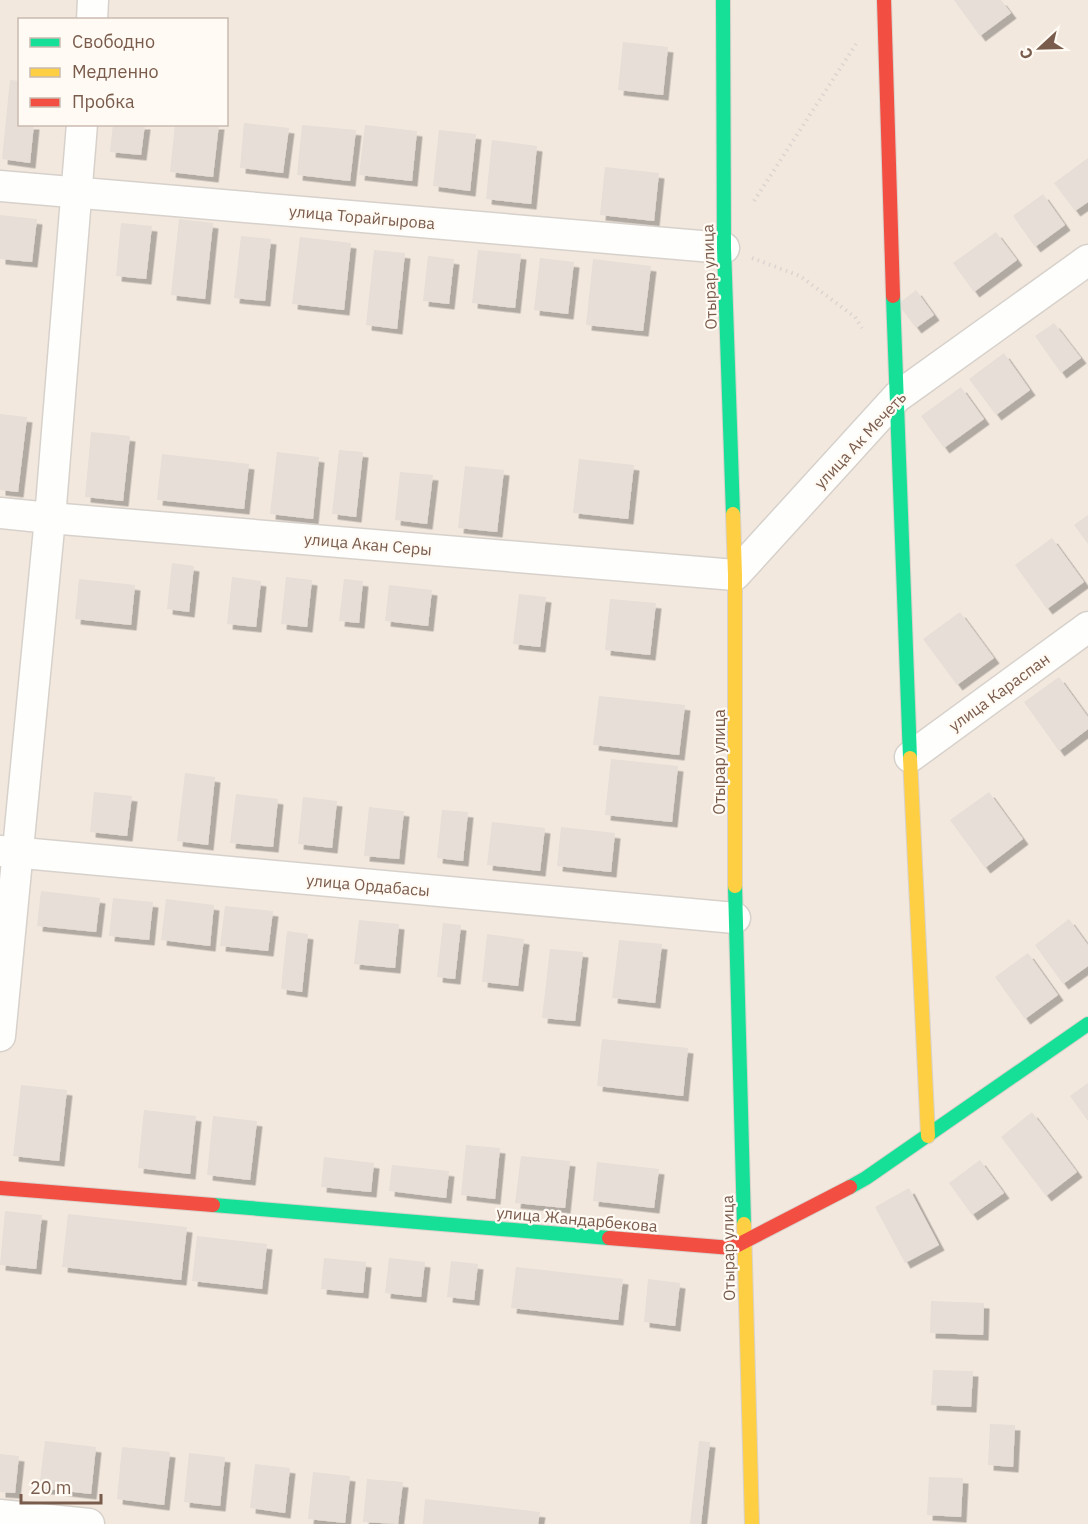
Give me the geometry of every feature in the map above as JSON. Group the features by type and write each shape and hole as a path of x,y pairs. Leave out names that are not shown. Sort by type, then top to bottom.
{"street":[{"path":"92,18 93,0"},
{"name":"Отырар улица","path":"723,0 724,248 735,575 735,918 752,1524"},
{"path":"884,0 895,371 917,940 928,1136"},
{"path":"0,1036 8,851 50,518 82,126"},
{"name":"улица Торайгырова","path":"0,186 724,248"},
{"name":"улица Ак Мечеть","path":"735,575 897,397 1088,260"},
{"name":"улица Акан Серы","path":"0,513 735,575"},
{"name":"улица Караспан","path":"910,756 1088,627"},
{"name":"улица Ордабасы","path":"8,851 735,918"},
{"name":"улица Жандарбекова","path":"0,1188 732,1248 866,1178 1088,1024"},
{"path":"0,1515 89,1524"}],"path":[{"path":"749,208 858,40"},
{"path":"724,248 800,276 855,317 867,336"}],"shaded area":[{"path":"0,0 1088,0 1088,1524 0,1524"}],"building":[{"path":"954,0 1001,0 1011,13 980,36"},
{"path":"623,42 668,47 663,95 618,90"},
{"path":"10,80 18,81 18,126 34,126 30,163 2,159"},
{"path":"244,123 289,128 283,173 240,168"},
{"path":"302,125 356,130 350,181 297,175"},
{"path":"365,125 417,131 412,181 359,175"},
{"path":"113,126 145,126 141,155 110,152"},
{"path":"175,126 219,126 213,177 170,172"},
{"path":"439,130 476,134 470,191 433,186"},
{"path":"492,140 537,146 531,204 486,199"},
{"path":"1088,158 1088,202 1075,211 1054,183"},
{"path":"605,167 659,173 654,221 600,215"},
{"path":"1043,194 1065,225 1035,247 1013,216"},
{"path":"0,215 37,219 32,262 0,259"},
{"path":"179,219 213,223 205,299 171,295"},
{"path":"121,223 152,226 146,279 116,276"},
{"path":"996,232 1017,260 974,292 953,263"},
{"path":"241,236 271,239 265,301 234,298"},
{"path":"300,237 351,243 344,310 292,304"},
{"path":"374,250 405,253 397,329 366,325"},
{"path":"478,250 521,254 515,308 472,303"},
{"path":"428,256 454,259 449,304 423,301"},
{"path":"540,258 574,262 568,314 534,310"},
{"path":"593,259 651,266 643,331 586,325"},
{"path":"916,290 934,315 916,328 898,304"},
{"path":"1054,323 1081,358 1061,373 1035,336"},
{"path":"1004,353 1030,390 996,415 969,379"},
{"path":"961,387 984,419 944,448 921,416"},
{"path":"0,414 27,417 18,492 0,490"},
{"path":"91,432 130,436 123,501 85,497"},
{"path":"339,450 363,452 356,517 332,514"},
{"path":"277,452 319,457 313,519 270,514"},
{"path":"162,454 249,464 244,509 157,500"},
{"path":"579,459 634,465 628,519 573,513"},
{"path":"465,466 504,470 497,532 458,528"},
{"path":"400,472 433,475 427,524 395,520"},
{"path":"1088,515 1088,544 1074,525"},
{"path":"1052,538 1084,582 1047,609 1015,565"},
{"path":"172,563 194,566 189,612 167,609"},
{"path":"232,577 261,581 256,627 227,624"},
{"path":"286,577 312,580 307,627 281,624"},
{"path":"79,579 135,585 131,625 75,619"},
{"path":"344,579 363,581 359,623 339,621"},
{"path":"389,585 432,590 428,626 385,621"},
{"path":"519,594 546,597 540,647 513,644"},
{"path":"610,599 656,603 650,655 605,650"},
{"path":"960,612 994,658 957,685 923,639"},
{"path":"1059,677 1088,717 1088,729 1059,751 1024,702"},
{"path":"599,696 685,705 679,755 593,745"},
{"path":"611,759 678,766 672,822 605,815"},
{"path":"185,773 215,777 208,845 177,841"},
{"path":"94,792 132,796 127,836 90,832"},
{"path":"989,792 1023,839 985,868 950,820"},
{"path":"236,794 278,799 273,847 230,843"},
{"path":"303,797 337,801 332,848 298,844"},
{"path":"369,807 404,811 399,859 364,856"},
{"path":"442,810 468,812 463,861 437,858"},
{"path":"492,822 545,828 540,871 487,865"},
{"path":"561,827 615,833 611,872 557,866"},
{"path":"41,891 100,898 96,932 37,926"},
{"path":"113,898 153,902 149,940 109,936"},
{"path":"166,899 214,905 210,946 161,940"},
{"path":"225,906 273,911 268,951 220,946"},
{"path":"1069,919 1088,945 1088,966 1063,984 1035,945"},
{"path":"359,920 399,924 395,968 354,964"},
{"path":"443,923 461,925 455,979 437,977"},
{"path":"287,931 308,934 302,992 281,989"},
{"path":"487,934 524,939 518,986 482,982"},
{"path":"619,940 662,944 655,1003 612,998"},
{"path":"550,949 583,952 575,1021 542,1018"},
{"path":"1028,953 1058,995 1025,1019 995,977"},
{"path":"602,1039 688,1048 683,1096 597,1086"},
{"path":"1088,1083 1088,1121 1070,1096"},
{"path":"21,1085 67,1090 59,1161 13,1156"},
{"path":"144,1110 196,1116 190,1174 138,1168"},
{"path":"1032,1112 1077,1172 1046,1196 1001,1137"},
{"path":"213,1116 257,1121 250,1180 207,1175"},
{"path":"466,1145 500,1148 495,1199 461,1195"},
{"path":"521,1156 570,1161 565,1208 515,1203"},
{"path":"324,1157 374,1163 371,1192 321,1187"},
{"path":"980,1160 1004,1193 972,1215 949,1183"},
{"path":"597,1162 659,1169 654,1208 593,1201"},
{"path":"392,1165 449,1171 446,1198 389,1191"},
{"path":"909,1188 939,1245 905,1263 875,1207"},
{"path":"5,1211 42,1215 36,1269 0,1265"},
{"path":"68,1214 187,1227 181,1280 62,1267"},
{"path":"197,1236 267,1244 262,1289 192,1281"},
{"path":"324,1258 366,1262 363,1293 321,1289"},
{"path":"389,1258 425,1262 421,1297 385,1293"},
{"path":"451,1261 478,1264 474,1300 447,1297"},
{"path":"516,1267 623,1279 618,1320 511,1308"},
{"path":"648,1279 680,1283 675,1326 644,1322"},
{"path":"931,1301 984,1303 983,1335 930,1333"},
{"path":"933,1370 973,1371 971,1407 931,1405"},
{"path":"990,1424 1015,1425 1013,1467 988,1465"},
{"path":"45,1441 96,1447 91,1494 39,1488"},
{"path":"699,1441 710,1442 701,1524 690,1524"},
{"path":"122,1447 170,1452 164,1505 117,1499"},
{"path":"189,1453 225,1457 220,1506 184,1502"},
{"path":"0,1454 19,1456 15,1493 0,1492"},
{"path":"255,1464 290,1468 285,1513 250,1508"},
{"path":"313,1472 350,1476 345,1523 308,1519"},
{"path":"929,1477 963,1478 961,1517 927,1515"},
{"path":"367,1479 403,1482 398,1524 363,1522"},
{"path":"425,1499 540,1512 538,1524 423,1524"}],"traffic: fast":[{"path":"723,0 724,248 733,514"},
{"path":"893,296 910,758"},
{"path":"735,886 744,1224"},
{"path":"850,1187 1088,1024"},
{"path":"213,1205 609,1238"}],"traffic: slow":[{"path":"733,514 735,886"},
{"path":"910,758 928,1136"},
{"path":"744,1224 752,1524"}],"traffic: jam":[{"path":"884,0 893,296"},
{"path":"609,1238 732,1248 850,1187"},
{"path":"0,1188 213,1205"}]}
